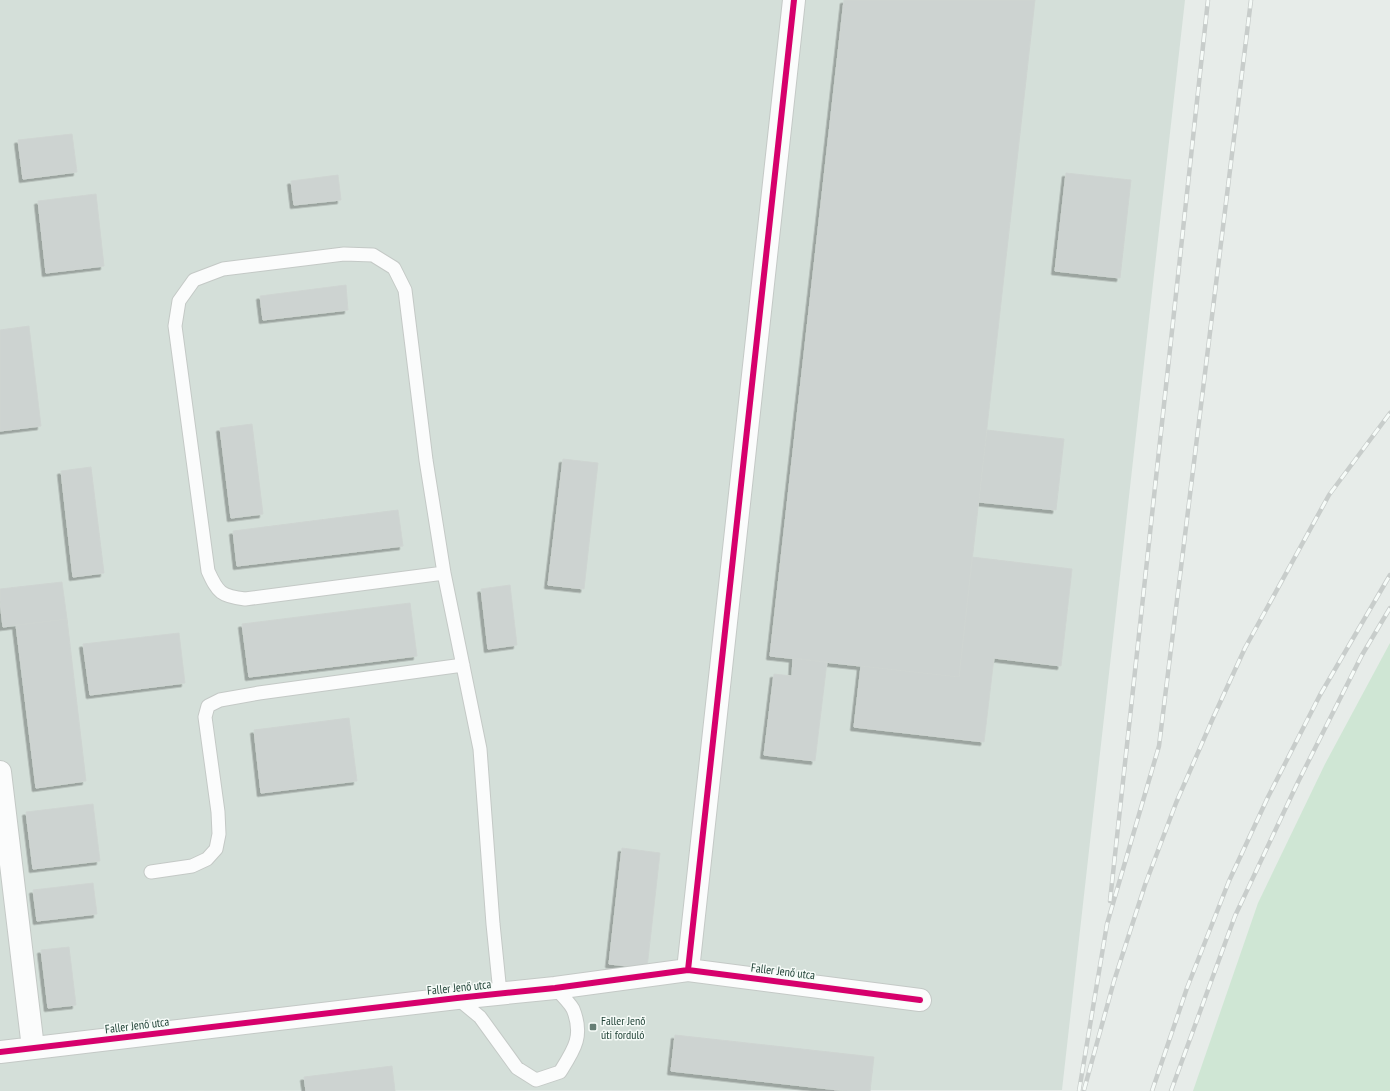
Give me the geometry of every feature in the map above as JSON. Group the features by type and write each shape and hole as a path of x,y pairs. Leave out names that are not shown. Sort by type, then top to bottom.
{"street":[{"path":"688,970 794,0"},
{"path":"0,772 33,1048"},
{"name":"Faller Jenő utca","path":"0,1052 500,993 555,988 688,970 920,1000"}],"lane":[{"path":"444,573 245,600 228,597 215,587 208,571 175,326 178,301 194,280 223,269 344,254 373,255 394,268 405,290 426,460 444,573 480,749 493,924 500,993"},
{"path":"151,872 192,866 206,859 216,849 220,834 205,717 208,706 220,700 258,693 463,665"},
{"path":"457,998 480,1017 517,1068 536,1080 560,1072 573,1051 578,1032 572,1008 555,988"}],"shaded area":[{"path":"0,0 1185,0 1062,1090 0,1091"}],"green space":[{"path":"1390,643 1390,1091 1193,1091 1258,903 1325,764"}],"building":[{"path":"844,0 1035,0 959,677 770,656"},
{"path":"72,134 77,172 23,179 18,140"},
{"path":"1066,173 1131,180 1120,278 1055,271"},
{"path":"338,175 341,200 294,205 291,181"},
{"path":"96,194 104,266 46,273 38,201"},
{"path":"346,285 348,310 263,320 260,296"},
{"path":"29,326 41,426 0,431 0,330"},
{"path":"252,424 263,514 231,518 220,428"},
{"path":"987,430 1064,439 1056,510 979,502"},
{"path":"563,459 598,463 584,589 548,585"},
{"path":"91,467 104,573 73,577 61,471"},
{"path":"398,510 403,546 237,566 233,531"},
{"path":"972,557 1072,569 1061,666 994,658 984,742 854,727 861,666 959,677"},
{"path":"62,582 67,619 3,627 0,589"},
{"path":"510,585 517,645 488,649 481,589"},
{"path":"410,603 417,656 249,677 242,624"},
{"path":"67,619 86,781 36,788 16,625"},
{"path":"179,633 185,683 90,695 83,644"},
{"path":"793,658 827,662 815,761 764,755 774,674 792,676"},
{"path":"349,718 357,781 261,793 254,730"},
{"path":"93,804 100,861 33,869 26,812"},
{"path":"622,848 660,853 647,968 609,964"},
{"path":"93,883 97,914 37,921 33,890"},
{"path":"69,947 76,1005 48,1008 41,950"},
{"path":"675,1035 874,1057 870,1091 847,1091 671,1071"},
{"path":"392,1066 395,1091 306,1091 304,1077"}],"railway":[{"path":"1110,901 1208,0"},
{"path":"1079,1091 1107,924 1159,746 1251,0"},
{"path":"1084,1090 1114,981 1145,885 1176,803 1213,718 1245,648 1329,495 1390,413"},
{"path":"1152,1091 1187,988 1229,881 1268,797 1320,695 1390,575"},
{"path":"1171,1091 1235,916 1298,782 1362,655 1390,608"}],"cycle path":[{"path":"688,970 794,0"},
{"path":"0,1052 457,998 555,988 688,970 920,1000"}],"place":[{"name":"Faller Jenő úti forduló","path":"593,1027"}]}
